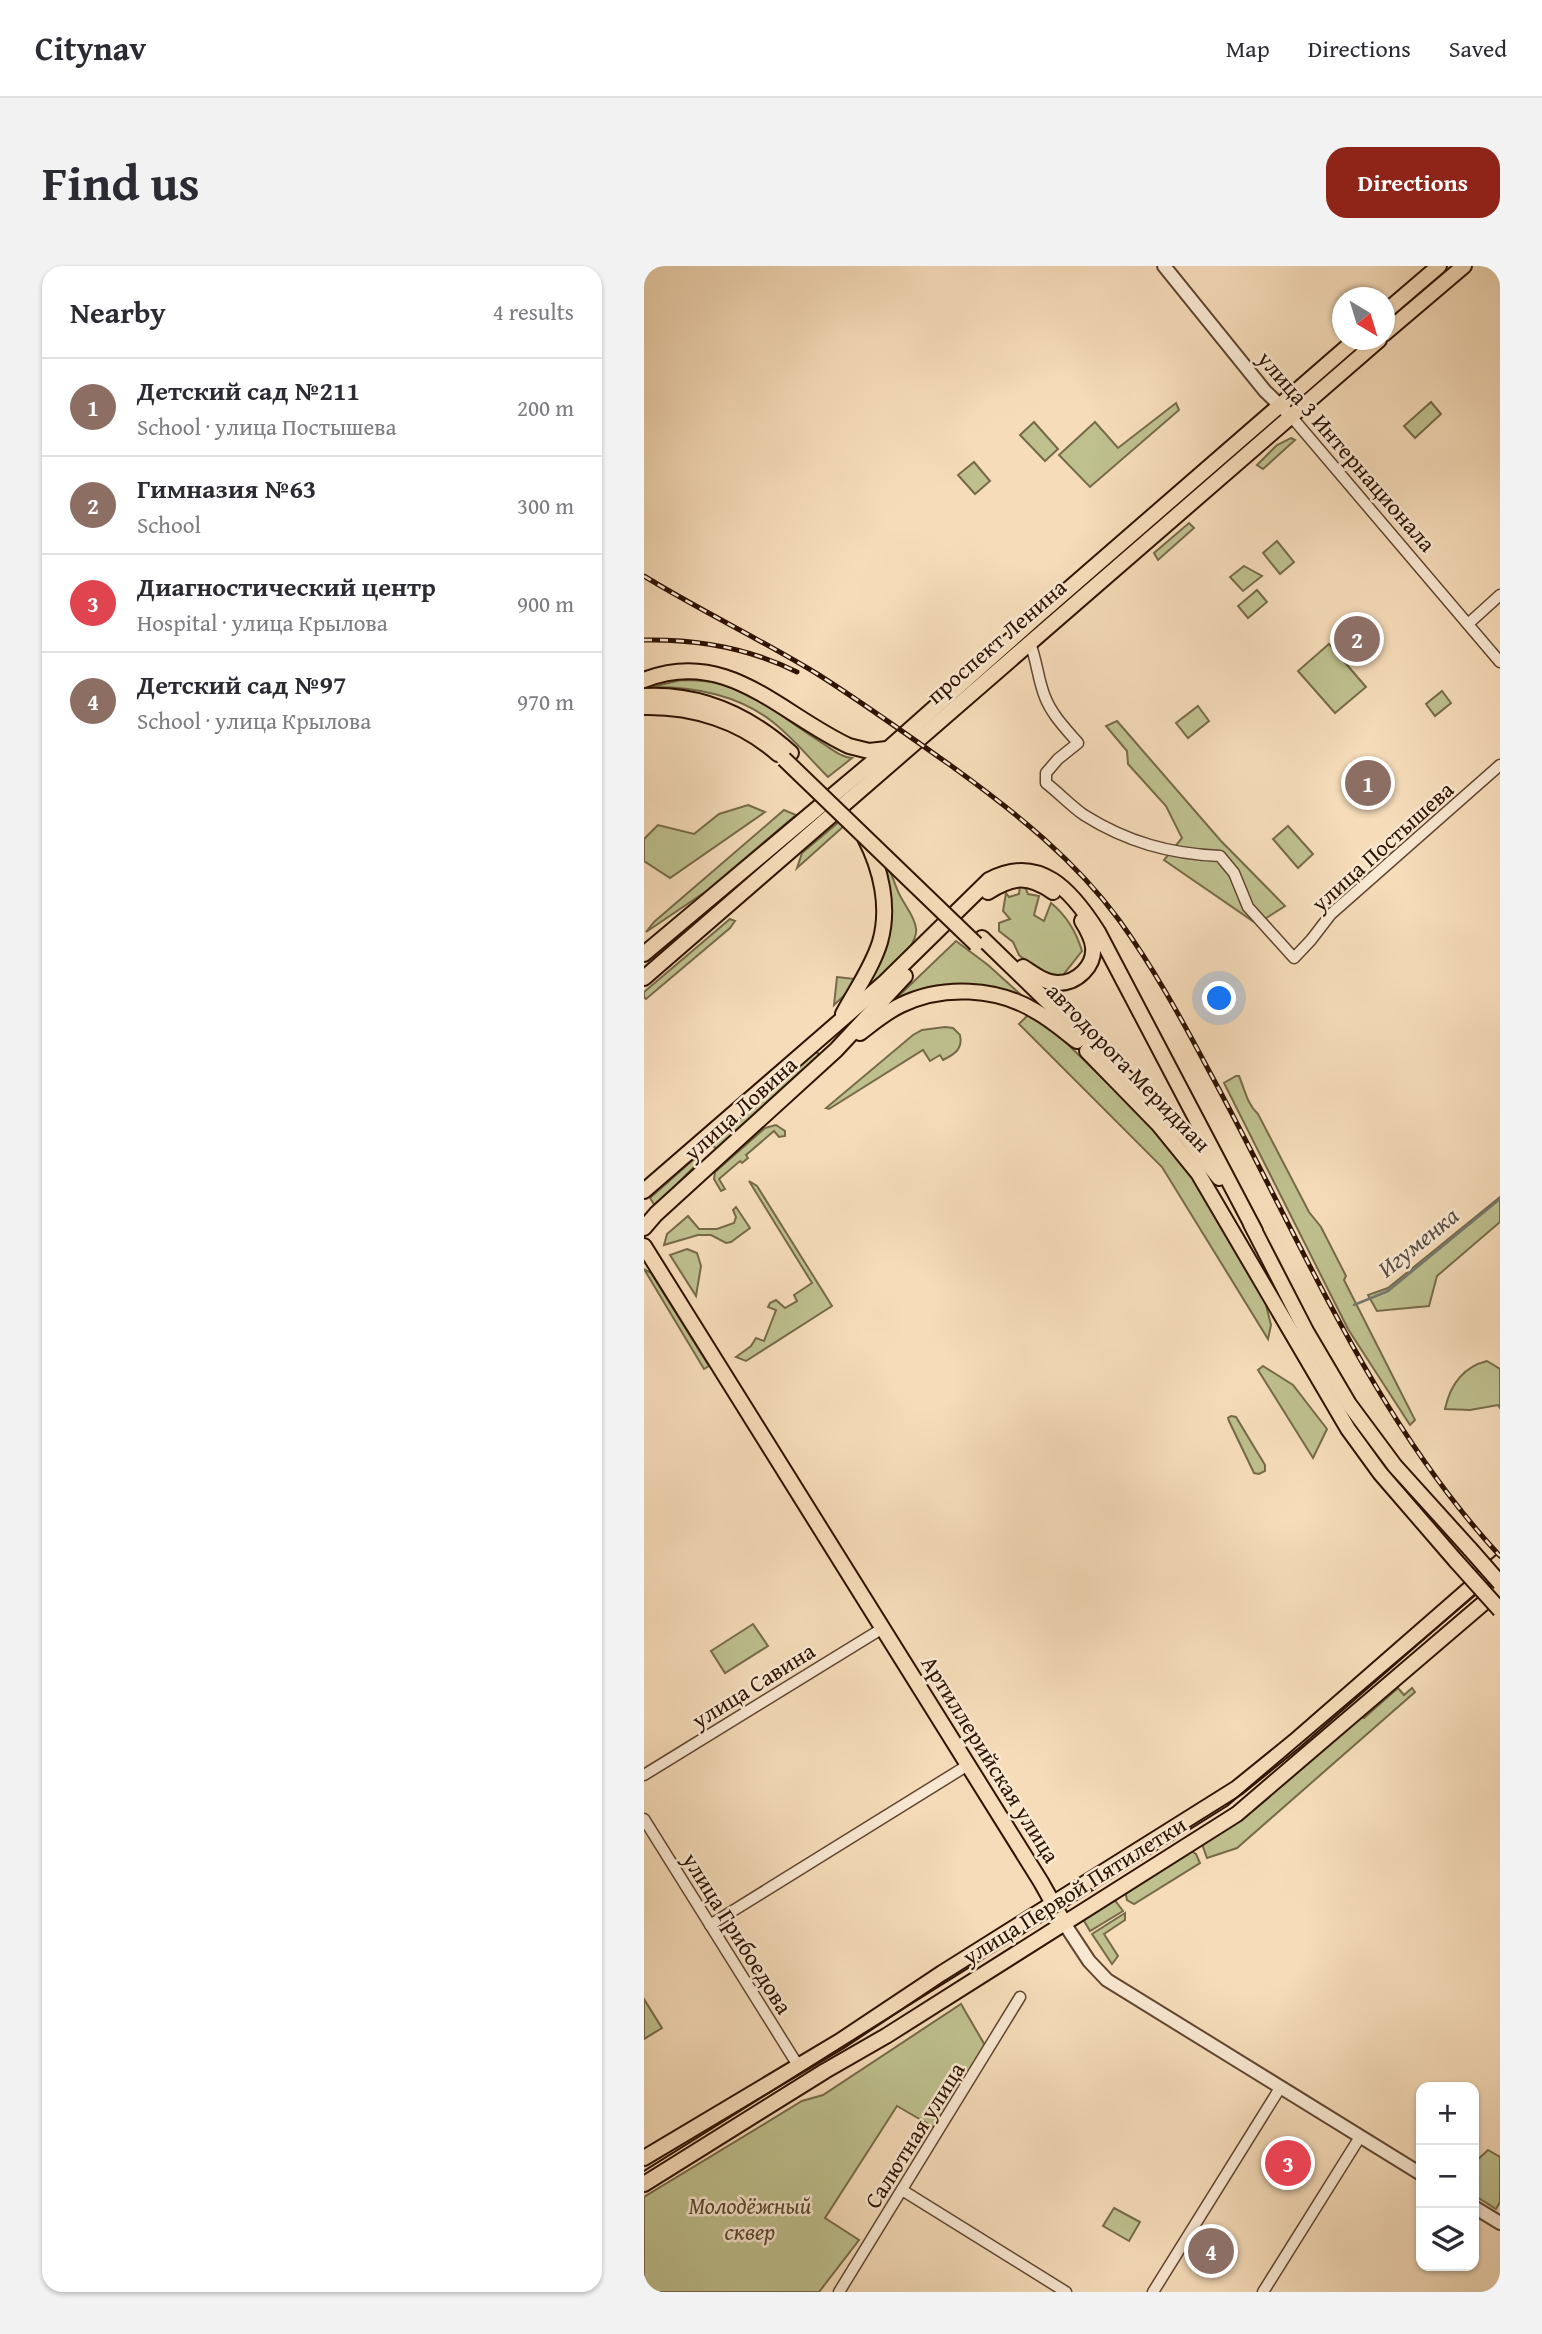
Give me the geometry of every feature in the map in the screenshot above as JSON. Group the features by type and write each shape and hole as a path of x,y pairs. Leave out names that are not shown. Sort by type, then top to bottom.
{"main road":[{"path":"1395,304 1440,266"},
{"path":"1395,325 1464,266"},
{"name":"проспект Ленина","path":"644,978 1030,643 1286,410 1345,350"},
{"name":"проспект Ленина","path":"644,954 888,749 1022,630 1286,410 1366,350"},
{"path":"1022,630 1030,643"},
{"path":"644,680 695,671 722,675 751,687 849,746 869,751 888,749"},
{"name":"автодорога Меридиан","path":"644,696 673,697 714,705 758,726 979,941 1159,1125 1198,1173 1348,1429 1380,1473 1500,1610"},
{"name":"автодорога Меридиан","path":"644,707 687,710 718,719 755,736 788,756 863,834 1185,1135 1255,1231 1306,1331 1349,1404 1395,1466 1469,1549 1499,1588"},
{"path":"837,1025 880,943 884,906 878,867 863,834"},
{"path":"644,1191 837,1025 912,957 989,880 1004,872 1020,869 1045,876 1071,896 1086,912 1255,1231"},
{"path":"834,1053 881,1000 988,892 1011,880 1021,879 1041,885 1064,902 1082,920 1089,933 1093,947 1092,958 1081,975 1071,981 1058,983 1048,981 979,941"},
{"path":"644,943 666,926 688,915"},
{"path":"834,1053 900,1006 924,996 956,991 985,993 1035,1010 1077,1041"},
{"path":"821,1039 834,1053"},
{"name":"улица Ловина","path":"644,1228 656,1214 834,1053"},
{"path":"697,1143 714,1163"},
{"name":"Артиллерийская улица","path":"644,1246 1064,1923"},
{"name":"улица Первой Пятилетки","path":"644,2158 799,2067 1247,1780 1500,1562"},
{"name":"улица Первой Пятилетки","path":"644,2184 1245,1808 1499,1588"}],"street":[{"name":"улица 3 Интернационала","path":"1164,266 1265,391 1286,410 1500,662"},
{"path":"1468,624 1500,595"},
{"name":"улица Постышева","path":"1030,643 1037,660 1045,697 1057,720 1078,743 1046,773 1046,783 1084,814 1146,846 1190,855 1220,856 1234,873 1248,907 1294,958 1331,914 1500,765"},
{"name":"улица Савина","path":"644,1775 883,1628"},
{"path":"710,1925 968,1765"},
{"name":"улица Грибоедова","path":"644,1819 799,2067"},
{"name":"Артиллерийская улица","path":"1064,1923 1089,1961 1107,1980 1416,2171"},
{"name":"Салютная улица","path":"839,2292 1020,1997"},
{"path":"1153,2292 1280,2088"},
{"path":"1263,2292 1360,2137"},
{"path":"902,2190 1066,2292"},
{"path":"1476,2208 1500,2223"}],"green space":[{"path":"1431,402 1441,414 1415,438 1404,426"},
{"path":"1176,403 1179,410 1090,487 1059,455 1095,422 1118,448"},
{"path":"1034,422 1058,449 1045,461 1020,435"},
{"path":"1291,438 1295,440 1263,469 1257,465 1277,445"},
{"path":"974,462 990,481 975,494 958,475"},
{"path":"1189,523 1194,528 1158,560 1154,553"},
{"path":"1277,541 1294,562 1280,574 1263,553"},
{"path":"1244,566 1262,576 1243,591 1230,577"},
{"path":"1257,590 1267,602 1248,618 1238,606"},
{"path":"1329,644 1366,687 1335,713 1298,671"},
{"path":"681,680 714,683 738,690 843,756 852,758 828,777 781,729 747,706 716,694 684,688 652,687"},
{"path":"1442,691 1451,703 1435,716 1426,704"},
{"path":"1198,706 1209,721 1188,738 1176,723"},
{"path":"1117,721 1221,841 1285,906 1257,924 1164,860 1182,838 1166,806 1128,764 1127,751 1106,726"},
{"path":"748,805 765,812 670,878 644,861 644,839 658,825 694,834 719,814"},
{"path":"784,810 796,815 705,892 646,932 654,922"},
{"path":"840,821 845,825 797,868 802,853"},
{"path":"1288,826 1313,854 1298,868 1273,839"},
{"path":"882,862 890,871 916,928 906,952 883,976 869,984 886,936"},
{"path":"1024,884 1028,894 1039,896 1034,915 1044,921 1051,903 1070,924 1077,937 1082,951 1063,975 1046,977 1019,955 1013,942 999,931 999,923 1010,919 1003,911 1006,893 1009,897 1019,894 1020,885"},
{"path":"730,919 735,921 730,928 646,999 644,997 644,992"},
{"path":"956,941 988,965 1029,1002 997,990 887,1007"},
{"path":"837,977 855,979 849,991 834,1005"},
{"path":"1030,1013 1050,1027 1130,1105 1196,1180 1264,1297 1271,1325 1268,1339 1162,1167 1019,1024"},
{"path":"953,1028 960,1035 959,1047 951,1056 943,1060 940,1055 930,1061 923,1050 829,1109 826,1108 913,1035 922,1030"},
{"path":"812,1052 818,1053 819,1057 718,1149 714,1147 712,1142"},
{"path":"1239,1076 1249,1101 1346,1276 1344,1280 1415,1420 1410,1425 1348,1329 1224,1083"},
{"path":"776,1125 785,1131 785,1136 779,1137 774,1131 746,1155 748,1158 742,1163 740,1161 719,1179 725,1189 721,1191 714,1179 715,1172 765,1128"},
{"path":"694,1159 697,1164 655,1206 650,1198"},
{"path":"749,1181 757,1186 832,1306 746,1361 736,1357 751,1346 756,1338 764,1341 776,1310 768,1307 770,1303 776,1300 785,1308 797,1301 794,1295 812,1283"},
{"path":"1500,1197 1500,1222 1437,1276 1429,1306 1377,1311 1368,1295 1388,1288"},
{"path":"736,1207 750,1228 731,1242 726,1243 711,1235 698,1235 664,1245 667,1234 688,1216 699,1229 717,1229 734,1223 736,1217 733,1210"},
{"path":"687,1249 697,1253 701,1266 696,1296 670,1255"},
{"path":"644,1269 651,1273 709,1366 704,1369"},
{"path":"1487,1361 1500,1369 1500,1408 1498,1405 1470,1410 1445,1409 1454,1385 1464,1373"},
{"path":"1263,1366 1293,1385 1327,1429 1313,1458 1258,1370"},
{"path":"1231,1416 1236,1417 1265,1465 1265,1471 1254,1473 1229,1421"},
{"path":"753,1624 768,1646 725,1673 711,1651"},
{"path":"1398,1688 1404,1695 1412,1688 1415,1692 1237,1848 1207,1858 1202,1844 1361,1716 1364,1718"},
{"path":"1190,1850 1196,1854 1200,1863 1134,1904 1127,1900 1125,1891"},
{"path":"1114,1899 1123,1911 1090,1931 1083,1919"},
{"path":"1125,1913 1125,1920 1104,1934 1118,1956 1112,1964 1092,1934"},
{"path":"644,1999 662,2028 644,2039"},
{"name":"Молодёжный сквер","path":"961,2004 986,2047 935,2128 897,2106 825,2218 859,2240 819,2292 644,2292 644,2197 802,2101 823,2095"},
{"path":"1488,2150 1500,2157 1500,2202 1496,2209 1479,2198 1479,2158"},
{"path":"1114,2208 1140,2222 1129,2241 1103,2226"}],"waterway":[{"name":"Игуменка","path":"1354,1305 1388,1291 1500,1199"}],"tram line":[{"path":"644,2171 1227,1806 1500,1574"}],"railway":[{"path":"644,576 819,675 906,734 1023,821 1064,858 1102,898 1143,956 1177,1012 1374,1384 1412,1444 1454,1501 1500,1556"},
{"path":"644,640 703,643 741,651 797,672"}],"place":[{"name":"Гимназия №63","path":"1357,639"},
{"name":"Детский сад №211","path":"1368,783"},
{"name":"Диагностический центр","path":"1288,2163"},
{"name":"Детский сад №97","path":"1211,2251"}]}
